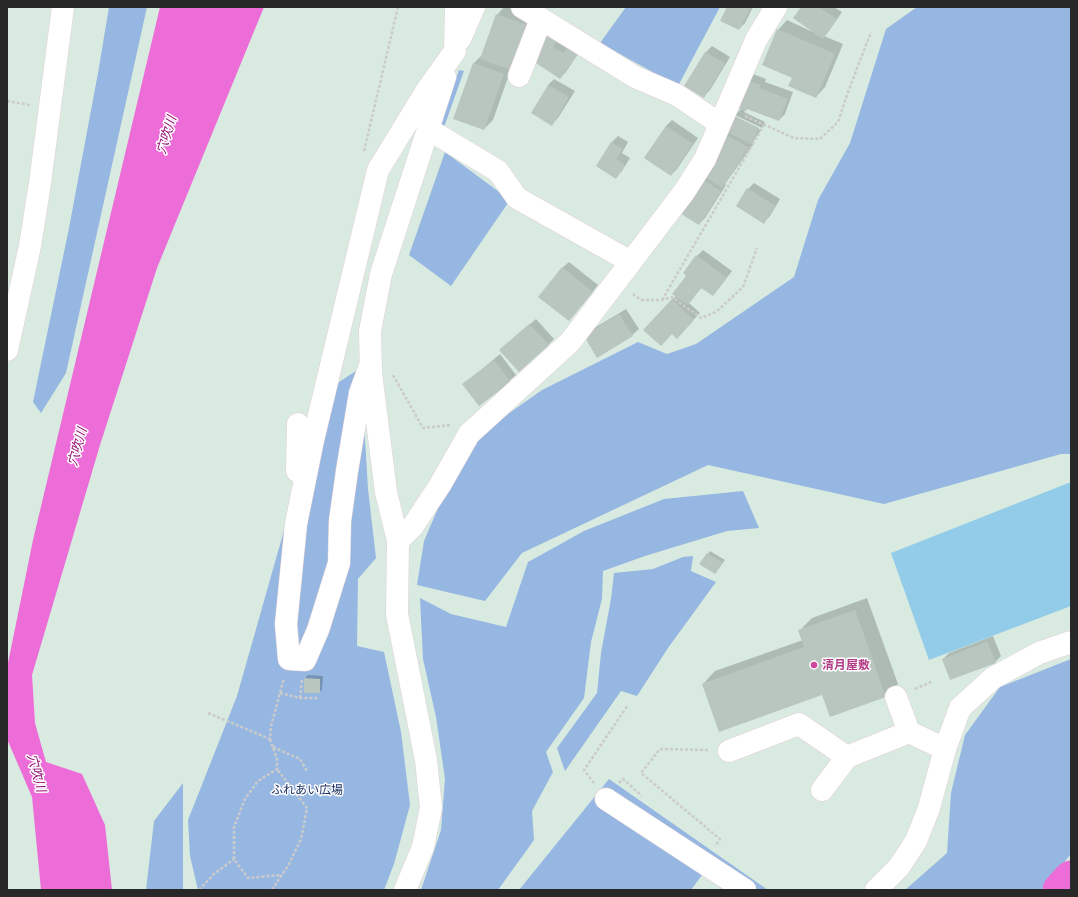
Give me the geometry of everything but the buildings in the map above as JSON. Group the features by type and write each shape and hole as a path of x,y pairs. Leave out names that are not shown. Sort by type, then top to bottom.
{"street":[{"path":"7,350 30,246 63,7"},
{"path":"296,524 313,440 378,170 427,90 455,51 456,7"},
{"path":"405,890 423,847 431,808 426,760 397,614 398,541 386,492 371,363 370,331 381,274 449,66 474,7"},
{"path":"522,7 635,77 677,94 723,116"},
{"path":"398,541 413,526 440,485 469,434 570,342 684,192 705,159 756,40 776,7"},
{"path":"519,76 541,19"},
{"path":"428,129 498,171 517,198 627,268"},
{"path":"298,424 296,524 286,624 289,659 305,660 318,630 339,563 340,521 347,471 360,393 371,363"},
{"path":"876,890 899,868 916,841 929,808 946,749 960,708 993,678 1040,653 1071,642"},
{"path":"904,693 909,732"},
{"path":"729,751 799,724 848,757"},
{"path":"822,790 848,757 909,732 946,749"},
{"path":"606,799 745,890"}],"path":[{"path":"723,116 764,125 794,138 820,139 838,122 871,32"},
{"path":"662,300 764,125"},
{"path":"627,268 629,291 641,300 662,300 672,297 701,318 716,312 743,287 757,248"},
{"path":"392,368 393,375 423,428"},
{"path":"272,890 289,864 301,839 307,808 277,769 277,759 270,739 271,726 289,659"},
{"path":"904,693 931,682"},
{"path":"280,693 300,698 319,698"},
{"path":"628,705 584,770 606,799 623,779 646,799"},
{"path":"208,713 270,739"},
{"path":"273,747 300,759 307,771"},
{"path":"713,849 720,839 641,773 660,749 729,751"},
{"path":"277,769 258,781 245,799 234,828 234,859 248,878 281,875"},
{"path":"199,890 214,874 234,859"}],"green space":[{"path":"109,7 147,7 66,373 41,413 33,402 69,228"},
{"path":"626,7 720,7 678,86 600,43"},
{"path":"917,7 1071,7 1071,454 1061,454 884,504 708,465 522,553 485,601 417,585 424,541 439,506 474,438 542,390 638,342 667,354 696,344 794,277 818,200 850,143 886,29"},
{"path":"459,70 464,71 443,130 439,128"},
{"path":"445,152 510,200 451,286 409,255"},
{"name":"ふれあい広場","path":"356,371 364,422 368,489 376,558 358,579 357,646 384,652 401,732 410,805 394,864 384,890 198,890 190,856 188,820 237,696 304,460 339,382"},
{"path":"743,491 759,528 727,531 645,556 603,571 602,599 591,642 584,698 546,752 553,772 532,811 534,840 498,890 421,890 441,830 445,779 436,717 423,659 420,598 451,614 506,627 528,562 584,531 664,499"},
{"path":"693,556 691,571 716,582 668,648 637,696 621,691 565,771 557,748 597,693 601,653 611,599 614,573 653,569 683,557"},
{"path":"1071,659 1071,854 1041,890 905,890 947,853 951,793 965,735 1000,687"},
{"path":"609,779 768,890 724,890 702,875 691,890 519,890"},
{"path":"183,783 183,890 146,890 154,821"}],"shaded area":[{"path":"1071,482 1071,606 929,660 891,553"}],"water":[{"name":"穴吹川","path":"160,7 264,7 157,268 100,445 32,675 35,723 46,762 82,774 105,825 112,890 41,890 32,797 7,739 7,668 33,540"}],"waterway":[{"path":"1060,890 1071,878"}],"place":[{"name":"清月屋敷","path":"814,665"}]}
